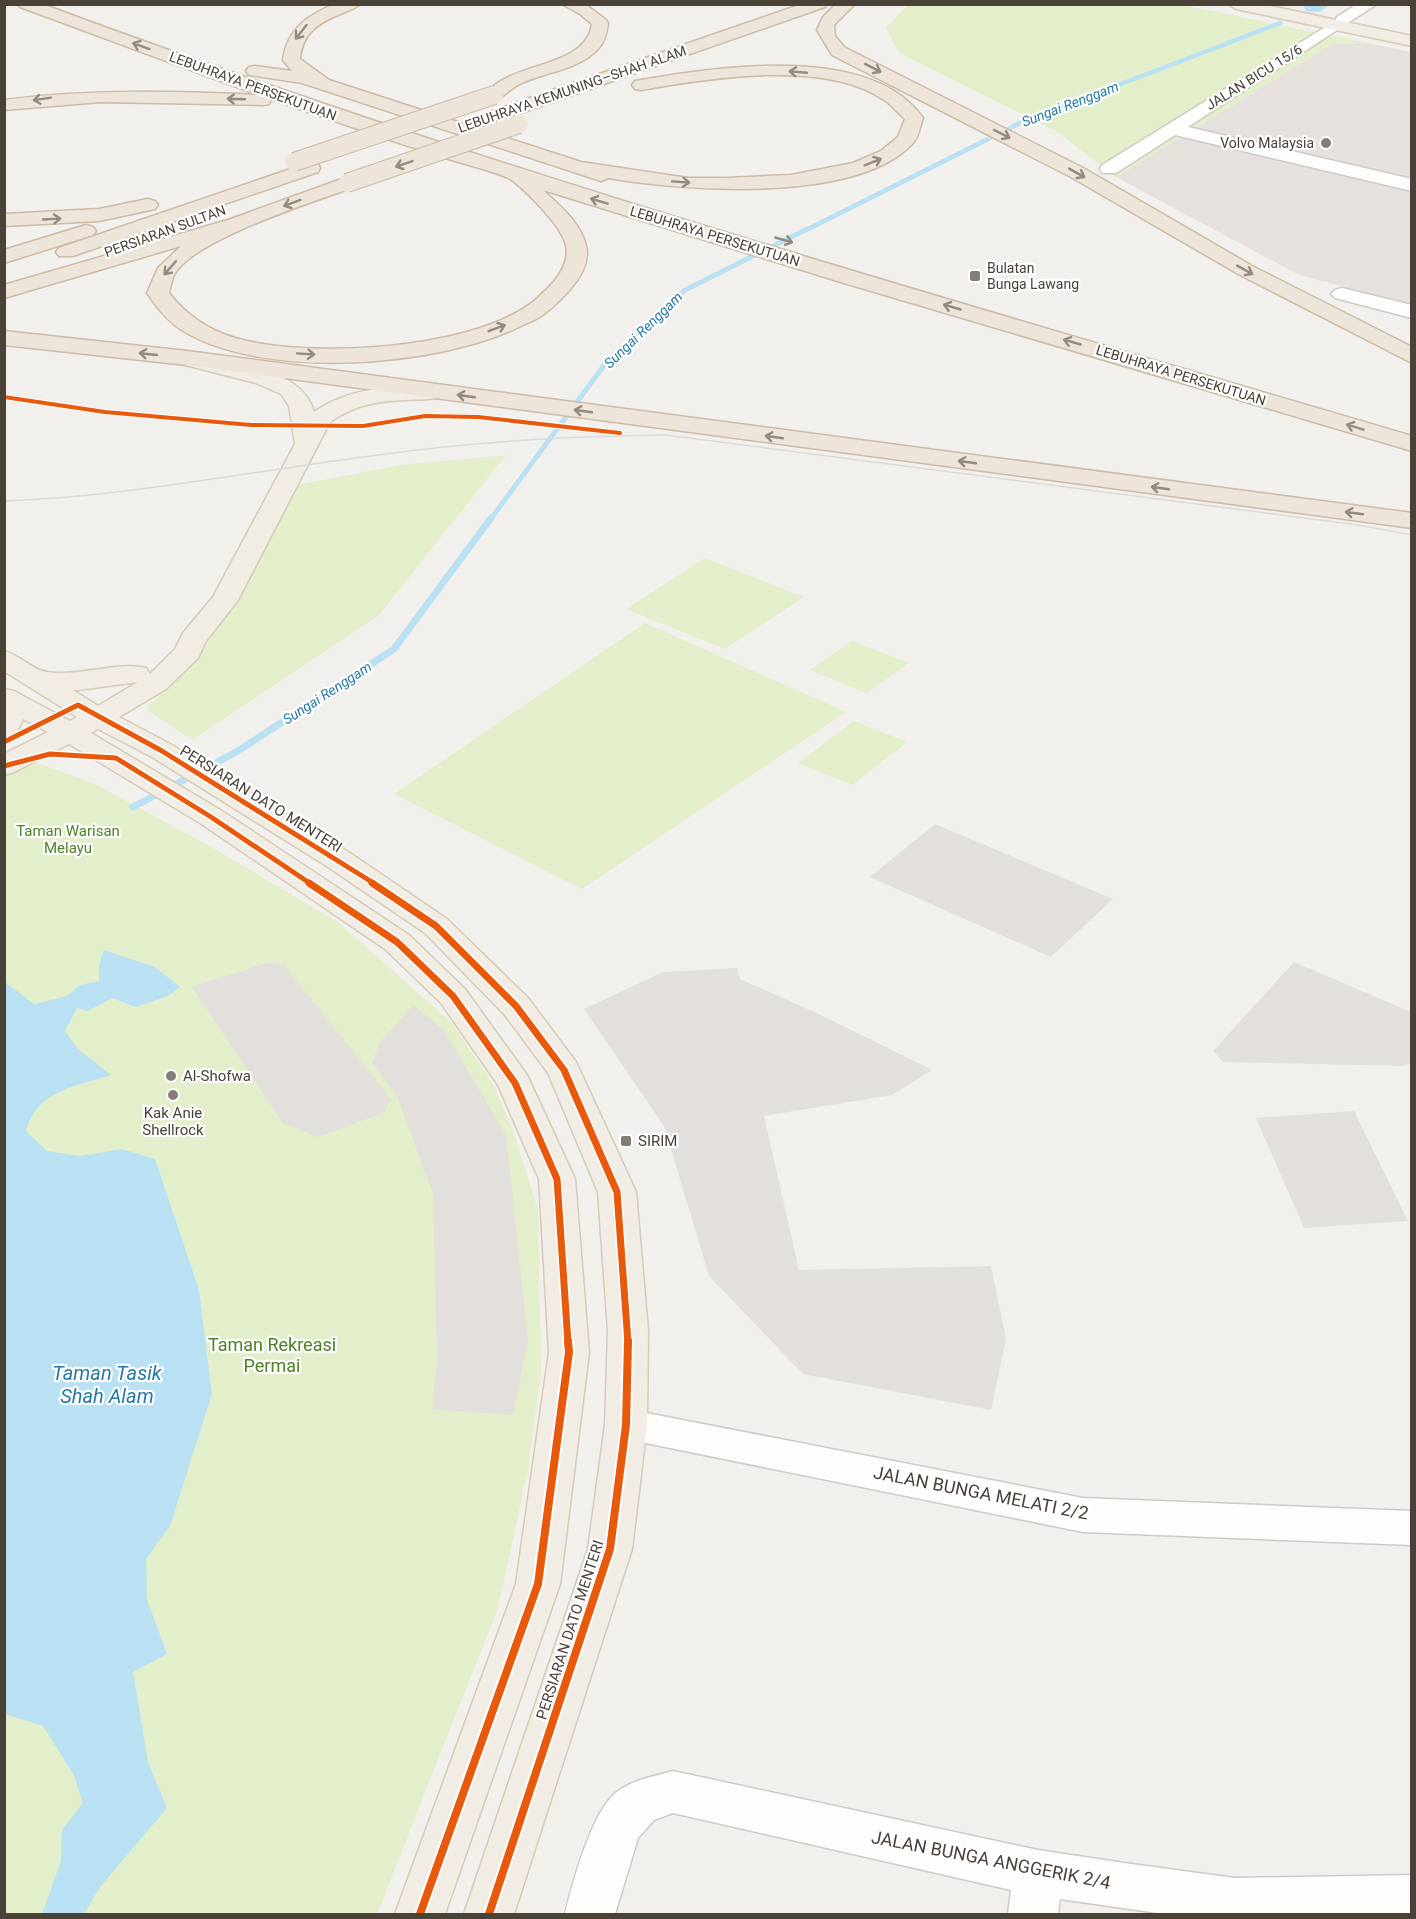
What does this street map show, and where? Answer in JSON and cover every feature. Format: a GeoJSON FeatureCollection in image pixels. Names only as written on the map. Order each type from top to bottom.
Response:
{"type":"FeatureCollection","features":[{"type":"Feature","properties":{"kind":"highway","name":"LEBUHRAYA PERSEKUTUAN"},"geometry":{"type":"LineString","coordinates":[[26,4],[295,101],[515,175],[788,259],[1412,444]]}},
{"type":"Feature","properties":{"kind":"highway","name":"LEBUHRAYA PERSEKUTUAN"},"geometry":{"type":"LineString","coordinates":[[68,4],[448,139],[1412,424]]}},
{"type":"Feature","properties":{"kind":"highway"},"geometry":{"type":"LineString","coordinates":[[342,90],[299,68],[291,60],[291,46],[304,26],[328,12],[352,4]]}},
{"type":"Feature","properties":{"kind":"highway"},"geometry":{"type":"LineString","coordinates":[[494,94],[512,81],[572,58],[593,46],[601,35],[600,23],[586,11],[570,4]]}},
{"type":"Feature","properties":{"kind":"highway","name":"LEBUHRAYA KEMUNING–SHAH ALAM"},"geometry":{"type":"LineString","coordinates":[[310,168],[677,53],[765,19],[796,4]]}},
{"type":"Feature","properties":{"kind":"highway","name":"LEBUHRAYA KEMUNING–SHAH ALAM"},"geometry":{"type":"LineString","coordinates":[[487,113],[726,28],[819,4]]}},
{"type":"Feature","properties":{"kind":"highway"},"geometry":{"type":"LineString","coordinates":[[754,44],[800,20],[845,4]]}},
{"type":"Feature","properties":{"kind":"highway"},"geometry":{"type":"LineString","coordinates":[[845,4],[828,19],[824,26],[826,37],[838,51],[1078,173],[1247,271],[1412,356]]}},
{"type":"Feature","properties":{"kind":"highway"},"geometry":{"type":"LineString","coordinates":[[4,220],[99,215],[310,168],[494,94],[668,39],[726,28]]}},
{"type":"Feature","properties":{"kind":"highway"},"geometry":{"type":"LineString","coordinates":[[4,290],[235,224],[519,124],[661,68],[677,53]]}},
{"type":"Feature","properties":{"kind":"highway"},"geometry":{"type":"LineString","coordinates":[[576,102],[641,85],[728,55]]}},
{"type":"Feature","properties":{"kind":"highway"},"geometry":{"type":"LineString","coordinates":[[250,70],[305,78],[682,200]]}},
{"type":"Feature","properties":{"kind":"highway"},"geometry":{"type":"LineString","coordinates":[[581,168],[652,180],[703,184],[739,184],[810,178],[874,163],[894,153],[907,142],[914,130],[914,118],[893,97],[852,81],[819,74],[783,70],[731,71],[641,85]]}},
{"type":"Feature","properties":{"kind":"highway"},"geometry":{"type":"LineString","coordinates":[[4,105],[51,98],[115,95],[295,101]]}},
{"type":"Feature","properties":{"kind":"highway","name":"PERSIARAN SULTAN"},"geometry":{"type":"LineString","coordinates":[[4,273],[310,168]]}},
{"type":"Feature","properties":{"kind":"highway","name":"PERSIARAN SULTAN"},"geometry":{"type":"LineString","coordinates":[[4,290],[310,168]]}},
{"type":"Feature","properties":{"kind":"highway"},"geometry":{"type":"LineString","coordinates":[[235,224],[184,254],[165,272],[158,293],[170,310],[194,329],[239,345],[273,352],[341,356],[417,350],[478,335],[533,312],[558,294],[574,270],[576,247],[566,224],[515,175]]}},
{"type":"Feature","properties":{"kind":"highway"},"geometry":{"type":"LineString","coordinates":[[4,257],[198,194]]}},
{"type":"Feature","properties":{"kind":"highway"},"geometry":{"type":"LineString","coordinates":[[4,338],[187,358],[1412,521]]}},
{"type":"Feature","properties":{"kind":"main road"},"geometry":{"type":"LineString","coordinates":[[1236,4],[1412,34]]}},
{"type":"Feature","properties":{"kind":"main road"},"geometry":{"type":"LineString","coordinates":[[1267,4],[1412,40]]}},
{"type":"Feature","properties":{"kind":"main road"},"geometry":{"type":"LineString","coordinates":[[187,358],[278,383],[296,396],[302,414],[306,442]]}},
{"type":"Feature","properties":{"kind":"main road"},"geometry":{"type":"LineString","coordinates":[[5,758],[88,711],[156,683],[188,652],[193,639],[225,600],[320,418],[335,406],[373,395],[434,392]]}},
{"type":"Feature","properties":{"kind":"main road"},"geometry":{"type":"LineString","coordinates":[[88,711],[136,674],[193,639]]}},
{"type":"Feature","properties":{"kind":"main road","name":"PERSIARAN DATO MENTERI"},"geometry":{"type":"LineString","coordinates":[[4,659],[88,711],[162,751],[227,808],[397,942],[453,996],[515,1083],[557,1179],[569,1352],[538,1584],[420,1914]]}},
{"type":"Feature","properties":{"kind":"main road"},"geometry":{"type":"LineString","coordinates":[[39,680],[78,681],[136,674]]}},
{"type":"Feature","properties":{"kind":"main road","name":"PERSIARAN DATO MENTERI"},"geometry":{"type":"LineString","coordinates":[[4,698],[124,762],[227,808],[436,926],[516,1006],[564,1070],[617,1192],[628,1331],[626,1425],[610,1549],[489,1914]]}},
{"type":"Feature","properties":{"kind":"main road"},"geometry":{"type":"LineString","coordinates":[[4,708],[10,717],[4,732]]}},
{"type":"Feature","properties":{"kind":"main road"},"geometry":{"type":"LineString","coordinates":[[5,758],[50,754],[124,762]]}},
{"type":"Feature","properties":{"kind":"street","name":"JALAN BICU 15/6"},"geometry":{"type":"LineString","coordinates":[[1109,169],[1369,4]]}},
{"type":"Feature","properties":{"kind":"street"},"geometry":{"type":"LineString","coordinates":[[1172,129],[1412,185]]}},
{"type":"Feature","properties":{"kind":"street"},"geometry":{"type":"LineString","coordinates":[[1342,294],[1412,312]]}},
{"type":"Feature","properties":{"kind":"street","name":"JALAN BUNGA MELATI 2/2"},"geometry":{"type":"LineString","coordinates":[[626,1425],[1083,1515],[1412,1528]]}},
{"type":"Feature","properties":{"kind":"street","name":"JALAN BUNGA ANGGERIK 2/4"},"geometry":{"type":"LineString","coordinates":[[590,1914],[616,1831],[628,1812],[647,1799],[673,1792],[1036,1894],[1404,1904]]}},
{"type":"Feature","properties":{"kind":"shaded area"},"geometry":{"type":"Polygon","coordinates":[[[1332,44],[1373,44],[1411,52],[1411,304],[1299,275],[1116,177],[1332,44]]]}},
{"type":"Feature","properties":{"kind":"shaded area"},"geometry":{"type":"Polygon","coordinates":[[[935,824],[1113,899],[1051,957],[870,877],[935,824]]]}},
{"type":"Feature","properties":{"kind":"shaded area"},"geometry":{"type":"Polygon","coordinates":[[[1294,962],[1411,1012],[1411,1063],[1402,1066],[1223,1062],[1213,1051],[1294,962]]]}},
{"type":"Feature","properties":{"kind":"shaded area"},"geometry":{"type":"Polygon","coordinates":[[[267,963],[284,965],[391,1099],[385,1112],[318,1137],[283,1123],[192,987],[267,963]]]}},
{"type":"Feature","properties":{"kind":"shaded area"},"geometry":{"type":"Polygon","coordinates":[[[737,968],[740,979],[819,1014],[932,1070],[892,1095],[764,1116],[799,1270],[991,1266],[1006,1339],[991,1410],[803,1374],[709,1276],[664,1126],[584,1009],[663,972],[737,968]]]}},
{"type":"Feature","properties":{"kind":"shaded area"},"geometry":{"type":"Polygon","coordinates":[[[413,1005],[443,1029],[506,1135],[528,1340],[513,1415],[432,1409],[437,1361],[433,1194],[397,1096],[372,1063],[380,1042],[413,1005]]]}},
{"type":"Feature","properties":{"kind":"shaded area"},"geometry":{"type":"Polygon","coordinates":[[[1354,1111],[1408,1221],[1304,1228],[1256,1118],[1354,1111]]]}},
{"type":"Feature","properties":{"kind":"green space"},"geometry":{"type":"Polygon","coordinates":[[[1178,4],[1373,44],[1332,44],[1116,177],[1056,131],[899,53],[886,28],[907,6],[917,5],[1178,4]]]}},
{"type":"Feature","properties":{"kind":"green space"},"geometry":{"type":"Polygon","coordinates":[[[506,455],[379,615],[192,740],[146,709],[207,645],[297,485],[401,465],[506,455]]]}},
{"type":"Feature","properties":{"kind":"green space"},"geometry":{"type":"Polygon","coordinates":[[[705,558],[804,597],[725,649],[626,609],[705,558]]]}},
{"type":"Feature","properties":{"kind":"green space"},"geometry":{"type":"Polygon","coordinates":[[[645,623],[846,712],[582,889],[394,794],[645,623]]]}},
{"type":"Feature","properties":{"kind":"green space"},"geometry":{"type":"Polygon","coordinates":[[[852,641],[909,663],[867,693],[810,670],[852,641]]]}},
{"type":"Feature","properties":{"kind":"green space"},"geometry":{"type":"Polygon","coordinates":[[[854,721],[907,742],[852,785],[798,763],[854,721]]]}},
{"type":"Feature","properties":{"kind":"green space","name":"Taman Rekreasi Permai"},"geometry":{"type":"Polygon","coordinates":[[[37,763],[93,783],[213,848],[339,923],[452,1023],[494,1086],[513,1131],[538,1210],[541,1371],[528,1470],[498,1608],[377,1914],[5,1914],[4,776],[37,763]]]}},
{"type":"Feature","properties":{"kind":"water","name":"Taman Tasik Shah Alam"},"geometry":{"type":"Polygon","coordinates":[[[104,950],[155,967],[180,987],[168,996],[136,1007],[112,998],[88,1011],[77,1008],[65,1031],[78,1049],[111,1075],[71,1087],[48,1099],[31,1118],[26,1131],[47,1151],[80,1156],[122,1149],[155,1159],[199,1290],[212,1394],[170,1526],[146,1559],[147,1600],[167,1654],[133,1672],[148,1762],[167,1808],[100,1887],[84,1914],[42,1914],[61,1861],[62,1830],[83,1803],[74,1775],[43,1726],[5,1714],[5,982],[34,1004],[67,996],[80,985],[99,981],[99,966],[104,950]]]}},
{"type":"Feature","properties":{"kind":"waterway","name":"Sungai Renggam"},"geometry":{"type":"LineString","coordinates":[[804,231],[1022,122],[1280,23]]}},
{"type":"Feature","properties":{"kind":"waterway","name":"Sungai Renggam"},"geometry":{"type":"LineString","coordinates":[[490,520],[608,360],[685,290],[807,229]]}},
{"type":"Feature","properties":{"kind":"waterway","name":"Sungai Renggam"},"geometry":{"type":"LineString","coordinates":[[133,807],[238,751],[394,649],[491,518]]}},
{"type":"Feature","properties":{"kind":"tram line"},"geometry":{"type":"LineString","coordinates":[[4,501],[100,494],[421,449],[561,438],[666,435],[1358,525],[1412,535]]}},
{"type":"Feature","properties":{"kind":"cycle path"},"geometry":{"type":"LineString","coordinates":[[4,397],[105,412],[251,425],[363,426],[425,416],[478,417],[620,433]]}},
{"type":"Feature","properties":{"kind":"cycle path"},"geometry":{"type":"LineString","coordinates":[[4,742],[78,705],[162,751],[336,858],[436,926],[516,1006],[564,1070],[617,1192],[628,1331],[626,1425],[610,1549],[489,1914]]}},
{"type":"Feature","properties":{"kind":"cycle path"},"geometry":{"type":"LineString","coordinates":[[4,766],[50,754],[116,758],[211,817],[397,942],[453,996],[515,1083],[557,1179],[569,1352],[538,1584],[420,1914]]}},
{"type":"Feature","properties":{"kind":"place","name":"Volvo Malaysia"},"geometry":{"type":"Point","coordinates":[1326,143]}},
{"type":"Feature","properties":{"kind":"place","name":"Bulatan Bunga Lawang"},"geometry":{"type":"Point","coordinates":[975,276]}},
{"type":"Feature","properties":{"kind":"place","name":"Al-Shofwa"},"geometry":{"type":"Point","coordinates":[171,1076]}},
{"type":"Feature","properties":{"kind":"place","name":"Kak Anie Shellrock"},"geometry":{"type":"Point","coordinates":[173,1095]}},
{"type":"Feature","properties":{"kind":"place","name":"SIRIM"},"geometry":{"type":"Point","coordinates":[626,1141]}},
{"type":"Feature","properties":{"kind":"park label","name":"Taman Warisan Melayu"},"geometry":{"type":"Point","coordinates":[68,840]}}]}
